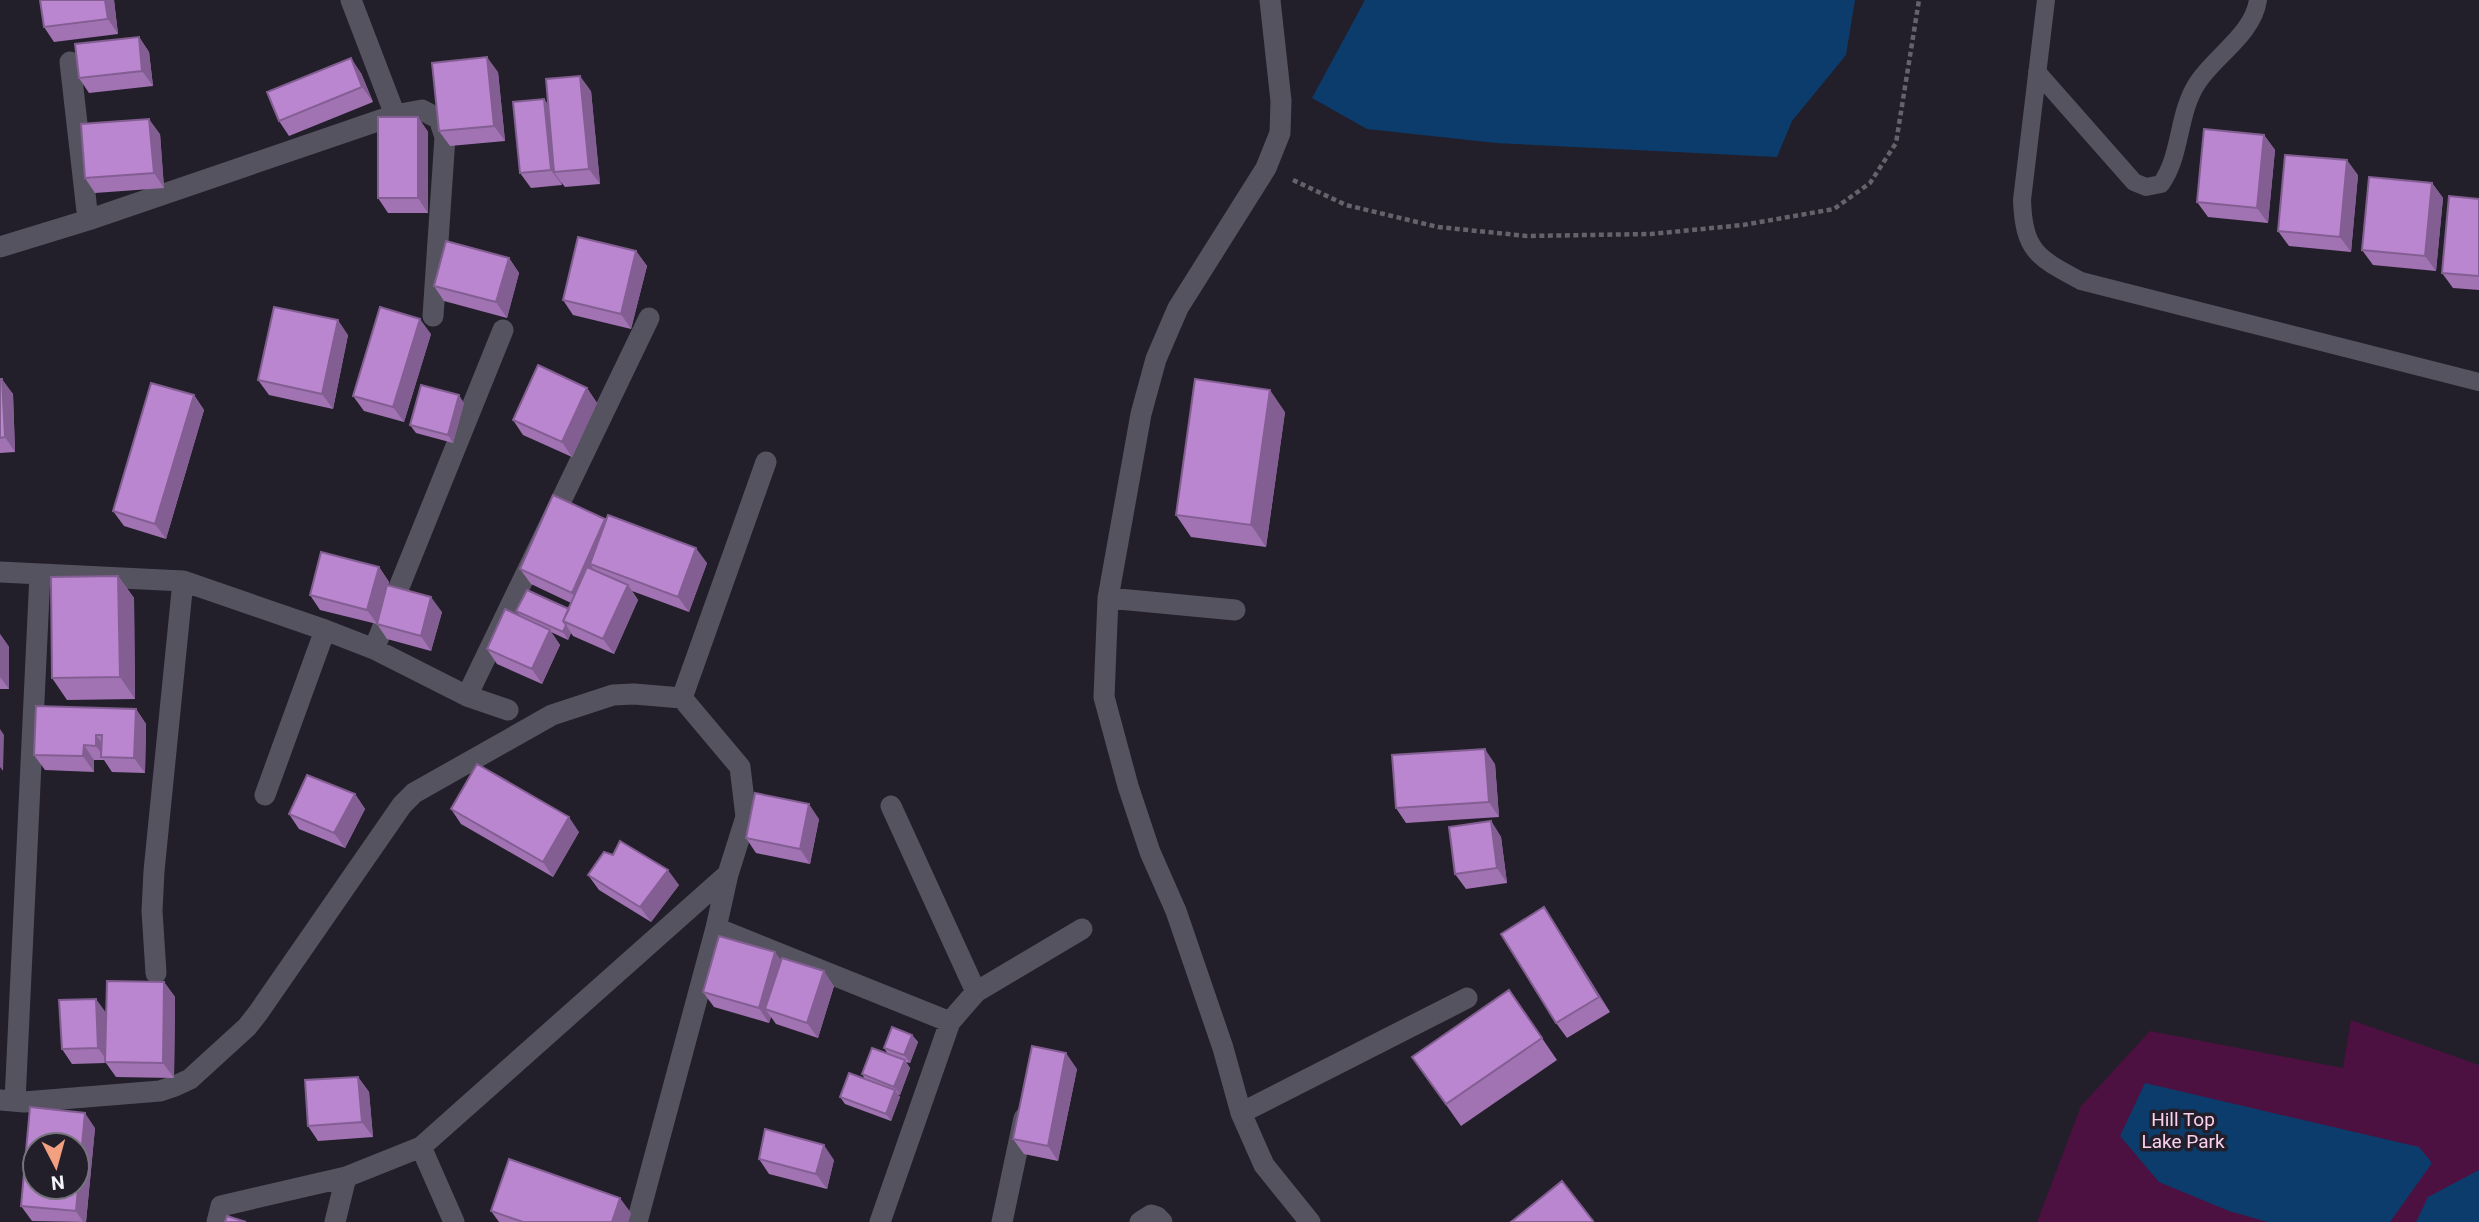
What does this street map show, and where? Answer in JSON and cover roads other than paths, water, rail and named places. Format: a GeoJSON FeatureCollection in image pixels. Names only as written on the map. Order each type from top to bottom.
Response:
{"type":"FeatureCollection","features":[{"type":"Feature","properties":{"kind":"street"},"geometry":{"type":"LineString","coordinates":[[351,0],[395,115]]}},
{"type":"Feature","properties":{"kind":"street"},"geometry":{"type":"LineString","coordinates":[[1270,0],[1281,101],[1280,133],[1266,168],[1178,308],[1156,359],[1141,414],[1108,598],[1104,697],[1128,786],[1150,852],[1181,923],[1223,1048],[1241,1113],[1264,1165],[1310,1222]]}},
{"type":"Feature","properties":{"kind":"street"},"geometry":{"type":"LineString","coordinates":[[71,62],[88,220]]}},
{"type":"Feature","properties":{"kind":"street"},"geometry":{"type":"LineString","coordinates":[[0,247],[88,220],[395,115],[422,110],[439,119],[445,137],[433,316]]}},
{"type":"Feature","properties":{"kind":"street"},"geometry":{"type":"LineString","coordinates":[[467,696],[649,318]]}},
{"type":"Feature","properties":{"kind":"street"},"geometry":{"type":"LineString","coordinates":[[374,649],[503,330]]}},
{"type":"Feature","properties":{"kind":"street"},"geometry":{"type":"LineString","coordinates":[[682,698],[766,462]]}},
{"type":"Feature","properties":{"kind":"street"},"geometry":{"type":"LineString","coordinates":[[0,572],[183,581],[325,629],[374,649],[467,696],[508,710]]}},
{"type":"Feature","properties":{"kind":"street"},"geometry":{"type":"LineString","coordinates":[[40,574],[8,1101],[160,1091],[190,1079],[247,1027],[258,1013],[394,816],[414,793],[552,715],[613,695],[682,698],[740,767],[746,817],[728,874],[637,1222]]}},
{"type":"Feature","properties":{"kind":"street"},"geometry":{"type":"LineString","coordinates":[[156,974],[152,911],[154,871],[183,581]]}},
{"type":"Feature","properties":{"kind":"street"},"geometry":{"type":"LineString","coordinates":[[1108,598],[1235,610]]}},
{"type":"Feature","properties":{"kind":"street"},"geometry":{"type":"LineString","coordinates":[[265,795],[325,629]]}},
{"type":"Feature","properties":{"kind":"street"},"geometry":{"type":"LineString","coordinates":[[891,806],[976,992]]}},
{"type":"Feature","properties":{"kind":"street"},"geometry":{"type":"LineString","coordinates":[[218,1222],[221,1206],[346,1177],[421,1147],[728,874]]}},
{"type":"Feature","properties":{"kind":"street"},"geometry":{"type":"LineString","coordinates":[[716,928],[950,1022]]}},
{"type":"Feature","properties":{"kind":"street"},"geometry":{"type":"LineString","coordinates":[[880,1222],[950,1022],[976,992],[1082,929]]}},
{"type":"Feature","properties":{"kind":"street"},"geometry":{"type":"LineString","coordinates":[[1241,1113],[1466,998]]}},
{"type":"Feature","properties":{"kind":"street"},"geometry":{"type":"LineString","coordinates":[[1002,1222],[1027,1102]]}},
{"type":"Feature","properties":{"kind":"street"},"geometry":{"type":"LineString","coordinates":[[421,1147],[454,1222]]}},
{"type":"Feature","properties":{"kind":"street"},"geometry":{"type":"LineString","coordinates":[[335,1222],[346,1177]]}},
{"type":"Feature","properties":{"kind":"street"},"geometry":{"type":"LineString","coordinates":[[1140,1222],[1151,1216],[1162,1222]]}},
{"type":"Feature","properties":{"kind":"lane"},"geometry":{"type":"LineString","coordinates":[[2046,0],[2022,201],[2022,218],[2029,243],[2042,260],[2081,281],[2479,382]]}},
{"type":"Feature","properties":{"kind":"lane"},"geometry":{"type":"LineString","coordinates":[[2037,72],[2134,182],[2146,187],[2161,184],[2169,173],[2188,102],[2196,85],[2246,27],[2258,0]]}},
{"type":"Feature","properties":{"kind":"water"},"geometry":{"type":"Polygon","coordinates":[[[1365,0],[1855,0],[1846,55],[1792,121],[1777,157],[1496,143],[1367,129],[1312,98],[1365,0]]]}},
{"type":"Feature","properties":{"kind":"water"},"geometry":{"type":"Polygon","coordinates":[[[2145,1083],[2419,1147],[2432,1163],[2390,1222],[2268,1222],[2229,1211],[2159,1182],[2120,1136],[2145,1083]]]}},
{"type":"Feature","properties":{"kind":"water"},"geometry":{"type":"Polygon","coordinates":[[[2479,1170],[2479,1222],[2416,1222],[2428,1197],[2479,1170]]]}},
{"type":"Feature","properties":{"kind":"park label","name":"Hill Top Lake Park"},"geometry":{"type":"Point","coordinates":[2183,1130]}}]}
